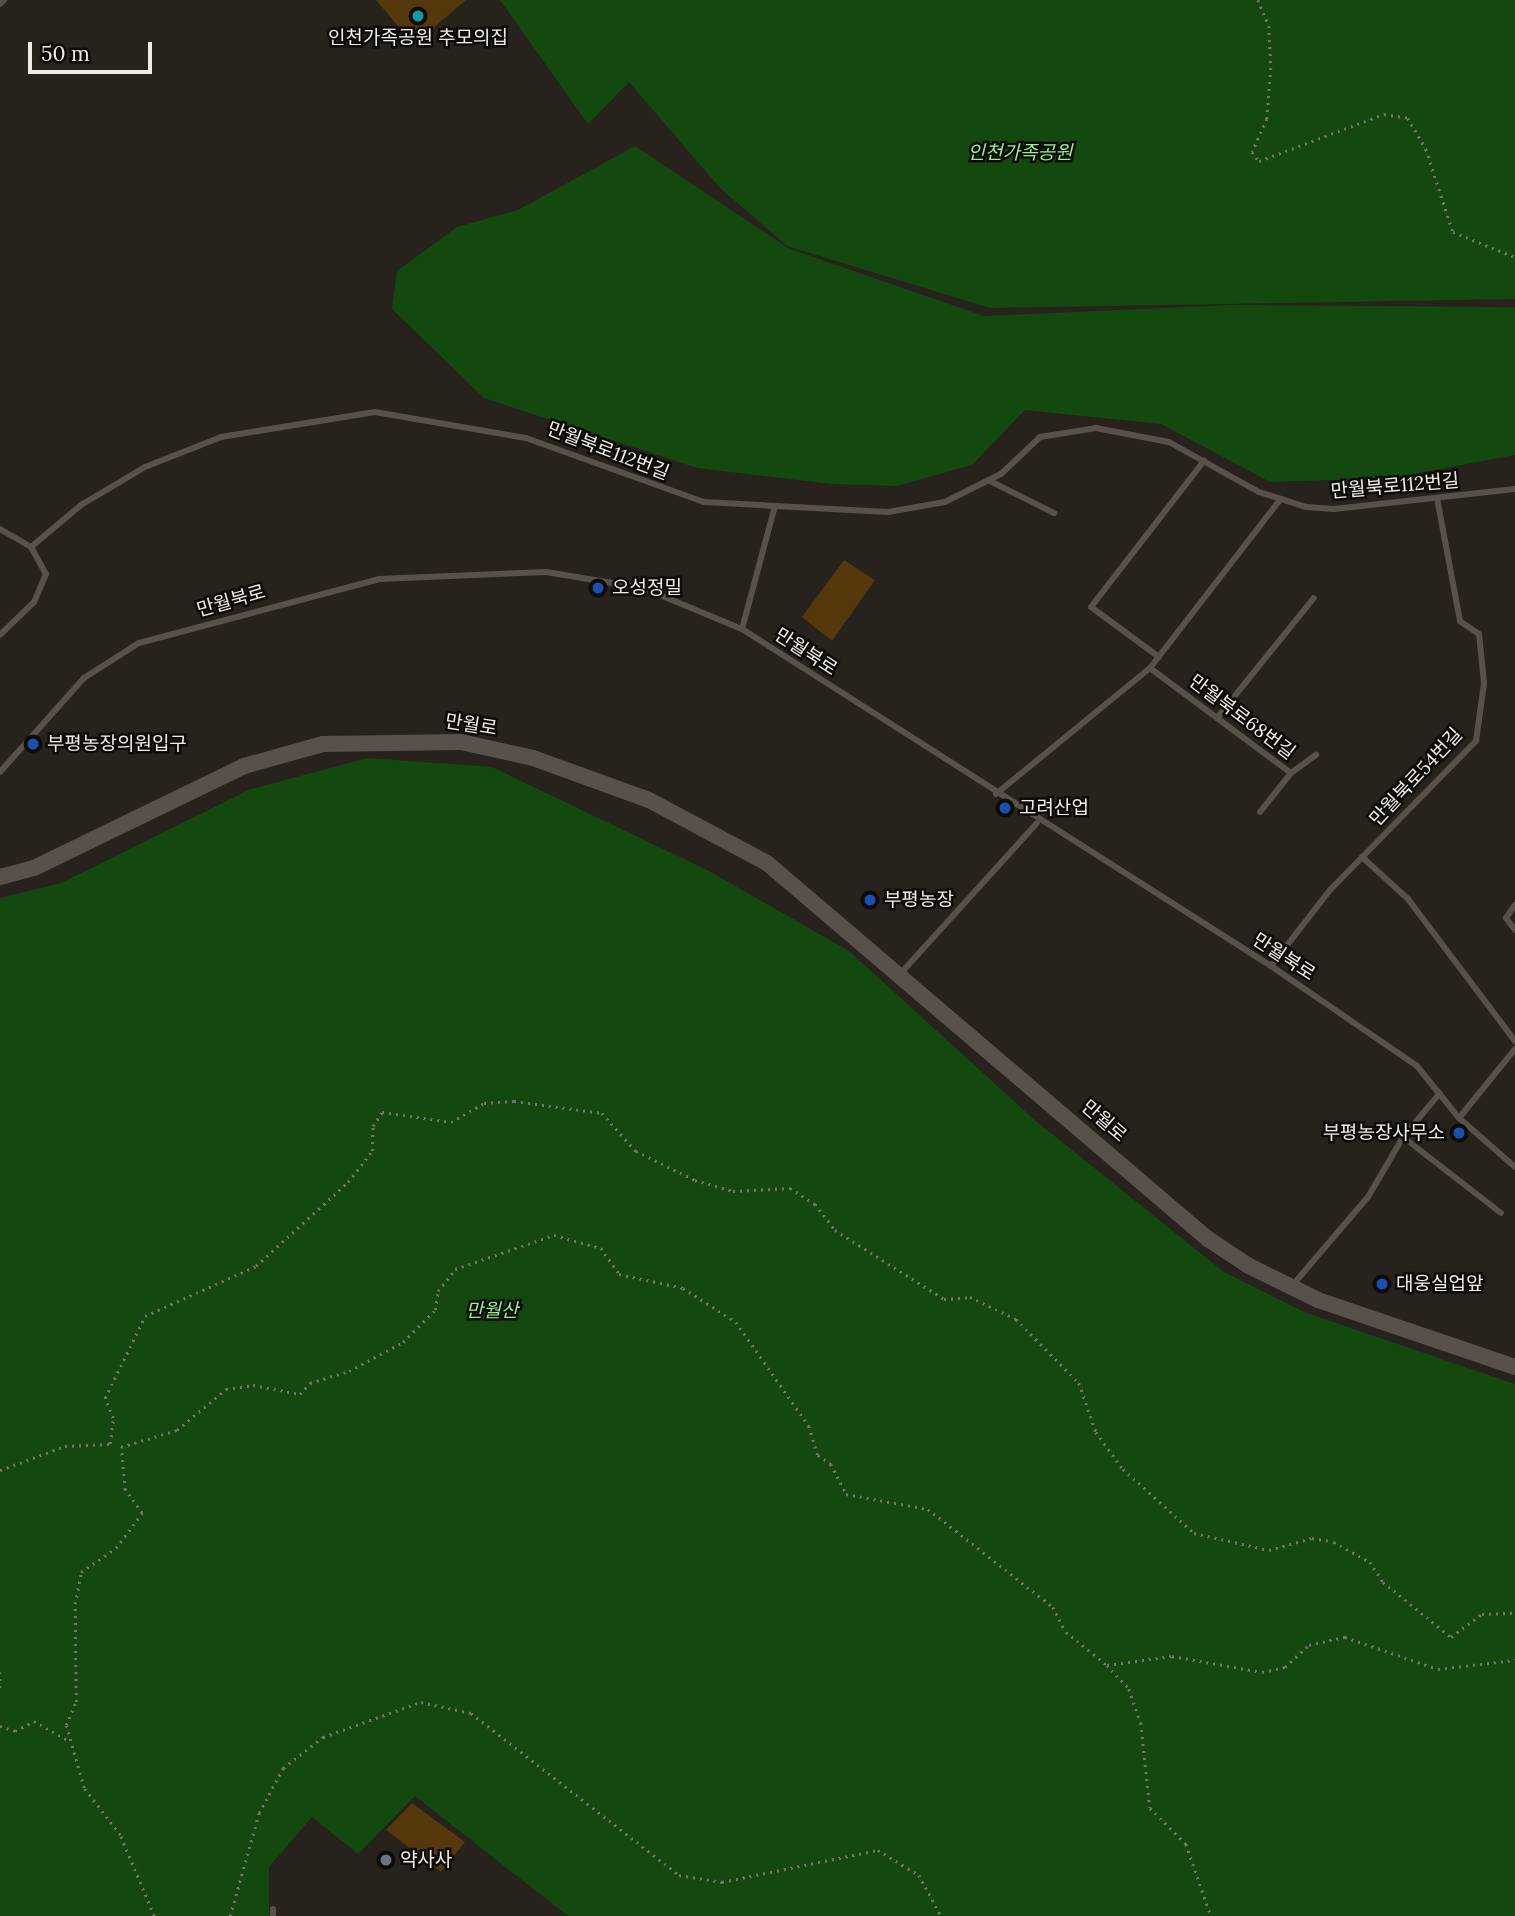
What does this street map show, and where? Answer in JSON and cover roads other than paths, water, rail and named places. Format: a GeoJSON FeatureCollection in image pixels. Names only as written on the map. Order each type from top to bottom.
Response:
{"type":"FeatureCollection","features":[{"type":"Feature","properties":{"kind":"street","name":"만월로"},"geometry":{"type":"LineString","coordinates":[[0,877],[34,868],[244,766],[323,744],[461,742],[533,758],[710,829],[786,877],[1208,1239],[1290,1289],[1515,1367]]}},
{"type":"Feature","properties":{"kind":"lane","name":"만월북로112번길"},"geometry":{"type":"LineString","coordinates":[[31,547],[81,505],[145,467],[221,437],[375,412],[526,438],[704,502],[888,512],[945,502],[990,481],[1040,437],[1063,430],[1142,433],[1204,461],[1279,501],[1334,509],[1515,489]]}},
{"type":"Feature","properties":{"kind":"lane"},"geometry":{"type":"LineString","coordinates":[[1159,657],[1091,607],[1204,461]]}},
{"type":"Feature","properties":{"kind":"lane"},"geometry":{"type":"LineString","coordinates":[[990,481],[1054,513]]}},
{"type":"Feature","properties":{"kind":"lane","name":"만월북로54번길"},"geometry":{"type":"LineString","coordinates":[[1271,966],[1363,857],[1476,741],[1484,683],[1479,634],[1460,621],[1437,498]]}},
{"type":"Feature","properties":{"kind":"lane"},"geometry":{"type":"LineString","coordinates":[[996,794],[1150,668],[1279,501]]}},
{"type":"Feature","properties":{"kind":"lane"},"geometry":{"type":"LineString","coordinates":[[742,629],[775,506]]}},
{"type":"Feature","properties":{"kind":"lane"},"geometry":{"type":"LineString","coordinates":[[0,529],[31,547],[46,574],[34,602],[0,635]]}},
{"type":"Feature","properties":{"kind":"lane","name":"만월북로"},"geometry":{"type":"LineString","coordinates":[[0,772],[110,658],[139,643],[379,579],[459,572],[596,577],[680,600],[742,629],[1037,823],[1271,966],[1417,1066],[1459,1118],[1515,1167]]}},
{"type":"Feature","properties":{"kind":"lane"},"geometry":{"type":"LineString","coordinates":[[1217,718],[1314,598]]}},
{"type":"Feature","properties":{"kind":"lane","name":"만월북로68번길"},"geometry":{"type":"LineString","coordinates":[[1150,668],[1291,773],[1316,755]]}},
{"type":"Feature","properties":{"kind":"lane"},"geometry":{"type":"LineString","coordinates":[[1260,812],[1291,773]]}},
{"type":"Feature","properties":{"kind":"lane"},"geometry":{"type":"LineString","coordinates":[[901,973],[1037,823]]}},
{"type":"Feature","properties":{"kind":"lane"},"geometry":{"type":"LineString","coordinates":[[1363,857],[1408,899],[1515,1041]]}},
{"type":"Feature","properties":{"kind":"lane"},"geometry":{"type":"LineString","coordinates":[[1515,905],[1506,918],[1515,930]]}},
{"type":"Feature","properties":{"kind":"lane"},"geometry":{"type":"LineString","coordinates":[[1459,1118],[1515,1049]]}},
{"type":"Feature","properties":{"kind":"lane"},"geometry":{"type":"LineString","coordinates":[[1290,1289],[1368,1196],[1403,1137],[1440,1093]]}},
{"type":"Feature","properties":{"kind":"lane"},"geometry":{"type":"LineString","coordinates":[[1403,1137],[1501,1213]]}},
{"type":"Feature","properties":{"kind":"place","name":"인천가족공원 추모의집"},"geometry":{"type":"Point","coordinates":[418,16]}},
{"type":"Feature","properties":{"kind":"place","name":"오성정밀"},"geometry":{"type":"Point","coordinates":[598,588]}},
{"type":"Feature","properties":{"kind":"place","name":"부평농장의원입구"},"geometry":{"type":"Point","coordinates":[33,744]}},
{"type":"Feature","properties":{"kind":"place","name":"고려산업"},"geometry":{"type":"Point","coordinates":[1005,808]}},
{"type":"Feature","properties":{"kind":"place","name":"부평농장"},"geometry":{"type":"Point","coordinates":[870,900]}},
{"type":"Feature","properties":{"kind":"place","name":"부평농장사무소"},"geometry":{"type":"Point","coordinates":[1459,1133]}},
{"type":"Feature","properties":{"kind":"place","name":"대웅실업앞"},"geometry":{"type":"Point","coordinates":[1382,1284]}},
{"type":"Feature","properties":{"kind":"place","name":"약사사"},"geometry":{"type":"Point","coordinates":[386,1860]}},
{"type":"Feature","properties":{"kind":"park label","name":"인천가족공원"},"geometry":{"type":"Point","coordinates":[1020,153]}},
{"type":"Feature","properties":{"kind":"park label","name":"만월산"},"geometry":{"type":"Point","coordinates":[492,1311]}}]}
